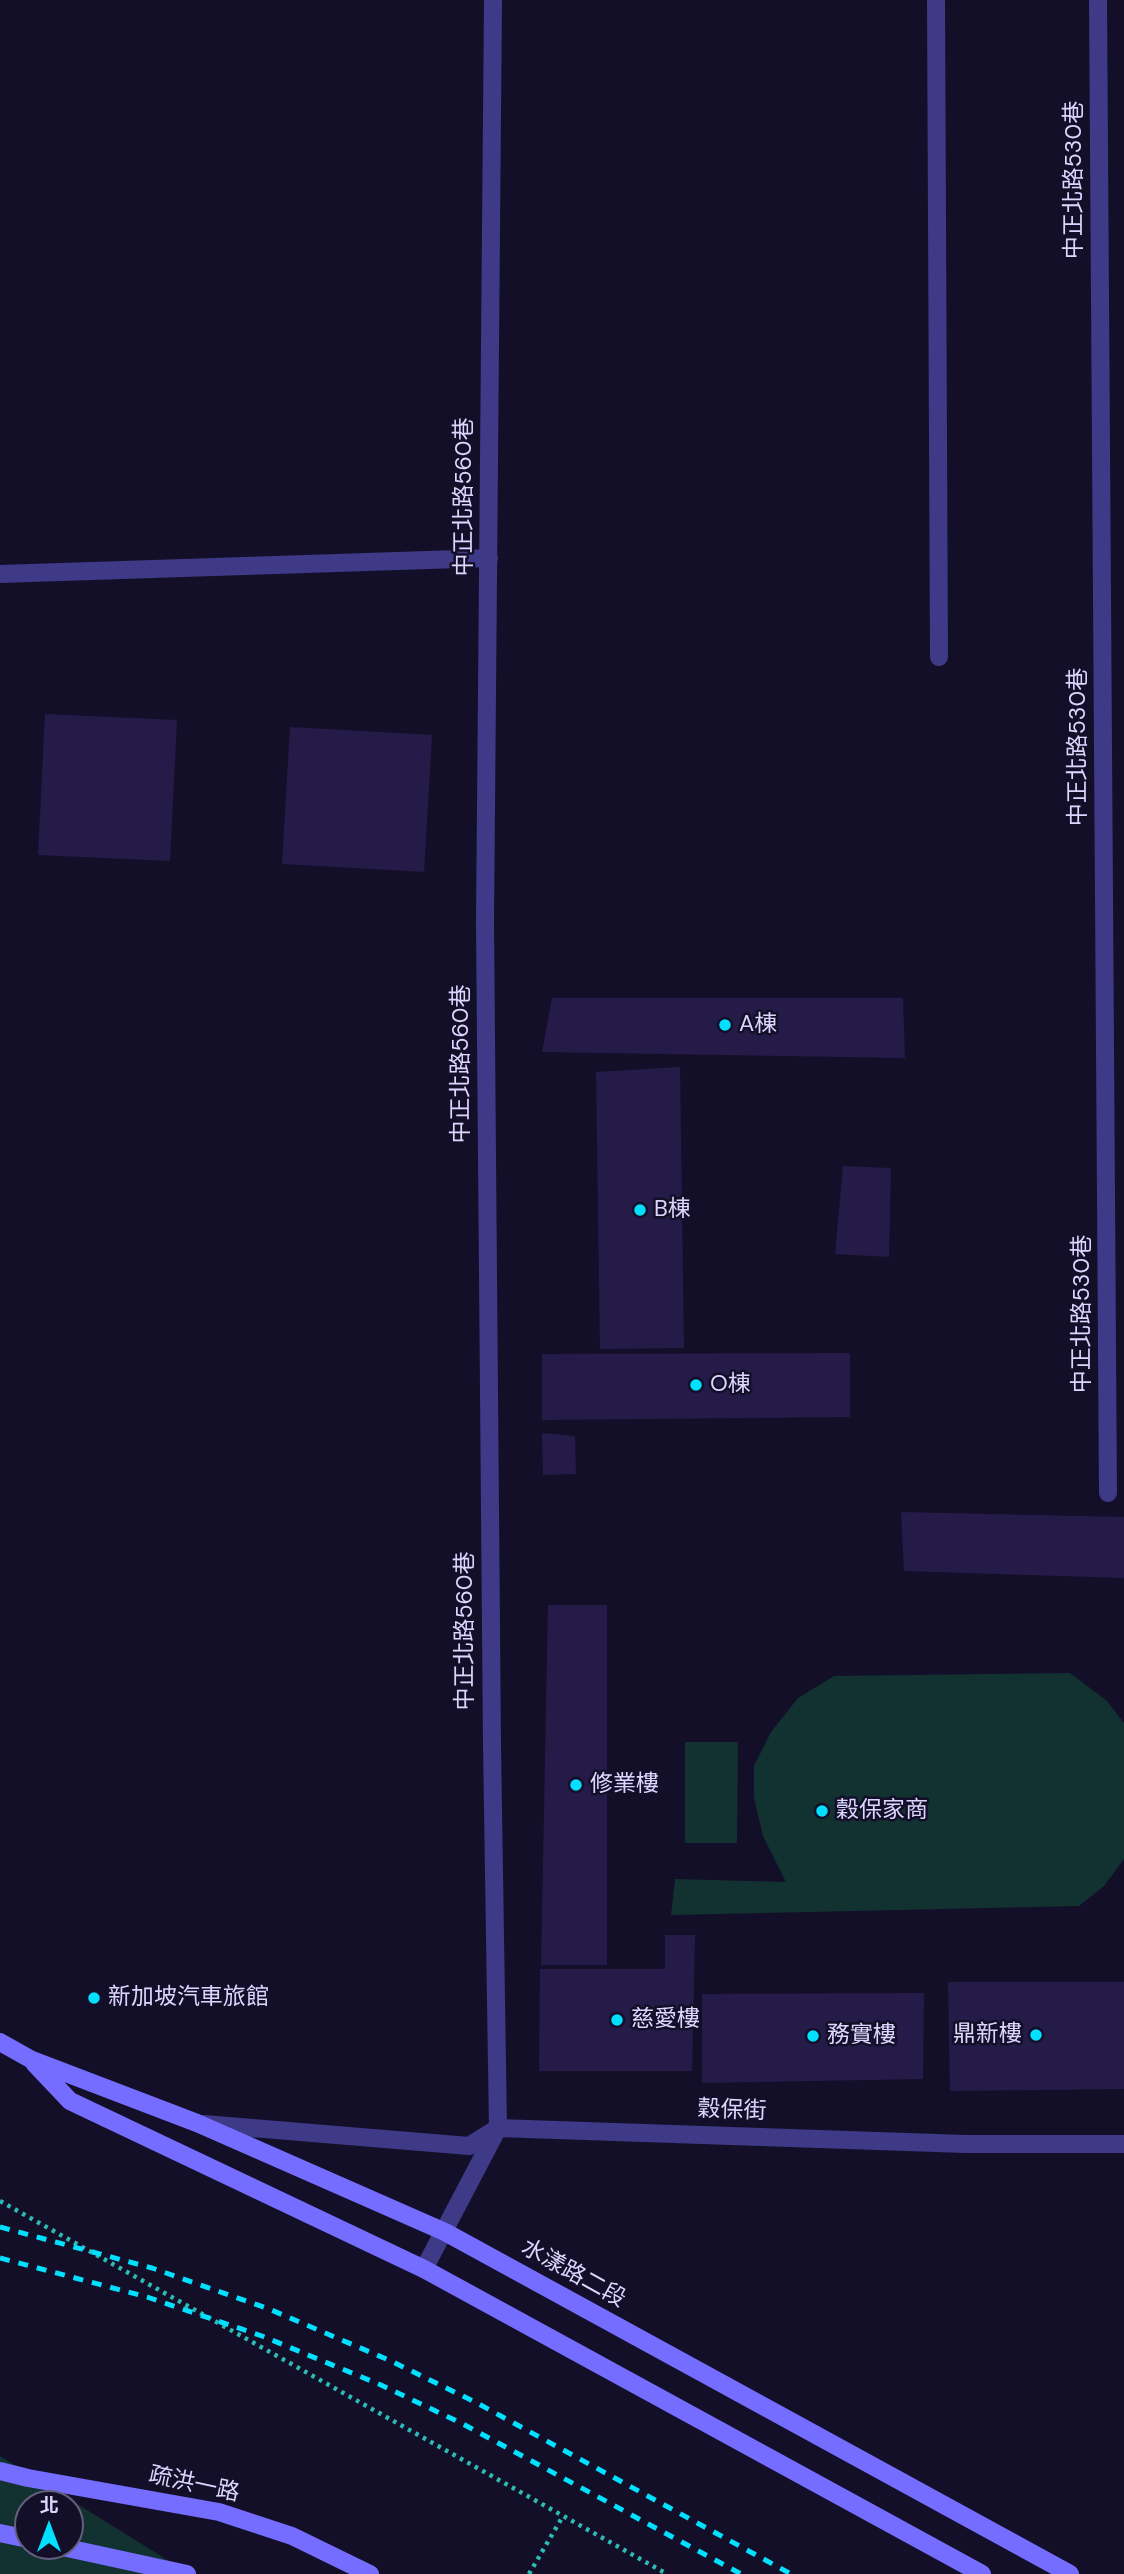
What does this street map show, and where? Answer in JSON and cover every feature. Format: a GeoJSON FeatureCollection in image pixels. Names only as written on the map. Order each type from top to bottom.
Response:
{"type":"FeatureCollection","features":[{"type":"Feature","properties":{"kind":"street","name":"中正北路560巷"},"geometry":{"type":"LineString","coordinates":[[493,0],[485,935],[498,2128]]}},
{"type":"Feature","properties":{"kind":"street"},"geometry":{"type":"LineString","coordinates":[[936,0],[939,657]]}},
{"type":"Feature","properties":{"kind":"street","name":"中正北路530巷"},"geometry":{"type":"LineString","coordinates":[[1098,0],[1108,1493]]}},
{"type":"Feature","properties":{"kind":"street"},"geometry":{"type":"LineString","coordinates":[[0,574],[489,558]]}},
{"type":"Feature","properties":{"kind":"street","name":"水漾路二段"},"geometry":{"type":"LineString","coordinates":[[0,2042],[32,2060],[197,2123],[445,2232],[1070,2574]]}},
{"type":"Feature","properties":{"kind":"street","name":"水漾路二段"},"geometry":{"type":"LineString","coordinates":[[32,2060],[70,2101],[424,2269],[982,2574]]}},
{"type":"Feature","properties":{"kind":"street"},"geometry":{"type":"LineString","coordinates":[[197,2123],[469,2146],[498,2128]]}},
{"type":"Feature","properties":{"kind":"street"},"geometry":{"type":"LineString","coordinates":[[424,2269],[498,2128]]}},
{"type":"Feature","properties":{"kind":"street","name":"穀保街"},"geometry":{"type":"LineString","coordinates":[[498,2128],[965,2144],[1124,2144]]}},
{"type":"Feature","properties":{"kind":"street","name":"疏洪一路"},"geometry":{"type":"LineString","coordinates":[[0,2471],[219,2512],[292,2536],[370,2574]]}},
{"type":"Feature","properties":{"kind":"street"},"geometry":{"type":"LineString","coordinates":[[84,2552],[187,2574]]}},
{"type":"Feature","properties":{"kind":"path"},"geometry":{"type":"LineString","coordinates":[[0,2201],[667,2574]]}},
{"type":"Feature","properties":{"kind":"path"},"geometry":{"type":"LineString","coordinates":[[529,2574],[564,2516]]}},
{"type":"Feature","properties":{"kind":"green space"},"geometry":{"type":"Polygon","coordinates":[[[1070,1673],[1107,1701],[1124,1723],[1124,1859],[1104,1886],[1079,1906],[671,1915],[675,1879],[786,1882],[763,1836],[754,1798],[754,1766],[771,1732],[798,1698],[834,1676],[1070,1673]]]}},
{"type":"Feature","properties":{"kind":"green space"},"geometry":{"type":"Polygon","coordinates":[[[685,1742],[738,1742],[737,1843],[685,1843],[685,1742]]]}},
{"type":"Feature","properties":{"kind":"green space"},"geometry":{"type":"Polygon","coordinates":[[[0,2456],[55,2490],[14,2490],[14,2560],[84,2560],[84,2508],[190,2574],[0,2574],[0,2456]]]}},
{"type":"Feature","properties":{"kind":"building"},"geometry":{"type":"Polygon","coordinates":[[[45,714],[177,720],[170,861],[38,855],[45,714]]]}},
{"type":"Feature","properties":{"kind":"building"},"geometry":{"type":"Polygon","coordinates":[[[290,727],[432,735],[424,872],[282,864],[290,727]]]}},
{"type":"Feature","properties":{"kind":"building","name":"A棟"},"geometry":{"type":"Polygon","coordinates":[[[552,998],[903,998],[905,1058],[542,1052],[552,998]]]}},
{"type":"Feature","properties":{"kind":"building","name":"B棟"},"geometry":{"type":"Polygon","coordinates":[[[680,1067],[684,1348],[600,1349],[596,1072],[680,1067]]]}},
{"type":"Feature","properties":{"kind":"building"},"geometry":{"type":"Polygon","coordinates":[[[843,1166],[891,1168],[889,1257],[835,1254],[843,1166]]]}},
{"type":"Feature","properties":{"kind":"building","name":"O棟"},"geometry":{"type":"Polygon","coordinates":[[[850,1353],[850,1417],[542,1420],[542,1354],[850,1353]]]}},
{"type":"Feature","properties":{"kind":"building"},"geometry":{"type":"Polygon","coordinates":[[[542,1433],[575,1436],[576,1474],[543,1475],[542,1433]]]}},
{"type":"Feature","properties":{"kind":"building"},"geometry":{"type":"Polygon","coordinates":[[[901,1512],[1124,1517],[1124,1578],[904,1571],[901,1512]]]}},
{"type":"Feature","properties":{"kind":"building","name":"修業樓"},"geometry":{"type":"Polygon","coordinates":[[[548,1605],[607,1605],[607,1965],[541,1965],[548,1605]]]}},
{"type":"Feature","properties":{"kind":"building","name":"慈愛樓"},"geometry":{"type":"Polygon","coordinates":[[[665,1935],[695,1935],[692,2071],[539,2071],[540,1969],[665,1969],[665,1935]]]}},
{"type":"Feature","properties":{"kind":"building","name":"鼎新樓"},"geometry":{"type":"Polygon","coordinates":[[[948,1982],[1124,1982],[1124,2089],[950,2091],[948,1982]]]}},
{"type":"Feature","properties":{"kind":"building","name":"務實樓"},"geometry":{"type":"Polygon","coordinates":[[[924,1993],[923,2079],[702,2083],[702,1994],[924,1993]]]}},
{"type":"Feature","properties":{"kind":"railway"},"geometry":{"type":"LineString","coordinates":[[0,2227],[152,2268],[269,2309],[391,2361],[477,2403],[791,2574]]}},
{"type":"Feature","properties":{"kind":"railway"},"geometry":{"type":"LineString","coordinates":[[0,2258],[147,2297],[262,2336],[381,2385],[463,2424],[741,2574]]}},
{"type":"Feature","properties":{"kind":"place","name":"A棟"},"geometry":{"type":"Point","coordinates":[725,1025]}},
{"type":"Feature","properties":{"kind":"place","name":"B棟"},"geometry":{"type":"Point","coordinates":[640,1210]}},
{"type":"Feature","properties":{"kind":"place","name":"O棟"},"geometry":{"type":"Point","coordinates":[696,1385]}},
{"type":"Feature","properties":{"kind":"place","name":"修業樓"},"geometry":{"type":"Point","coordinates":[576,1785]}},
{"type":"Feature","properties":{"kind":"place","name":"穀保家商"},"geometry":{"type":"Point","coordinates":[822,1811]}},
{"type":"Feature","properties":{"kind":"place","name":"新加坡汽車旅館"},"geometry":{"type":"Point","coordinates":[94,1998]}},
{"type":"Feature","properties":{"kind":"place","name":"慈愛樓"},"geometry":{"type":"Point","coordinates":[617,2020]}},
{"type":"Feature","properties":{"kind":"place","name":"鼎新樓"},"geometry":{"type":"Point","coordinates":[1036,2035]}},
{"type":"Feature","properties":{"kind":"place","name":"務實樓"},"geometry":{"type":"Point","coordinates":[813,2036]}}]}
